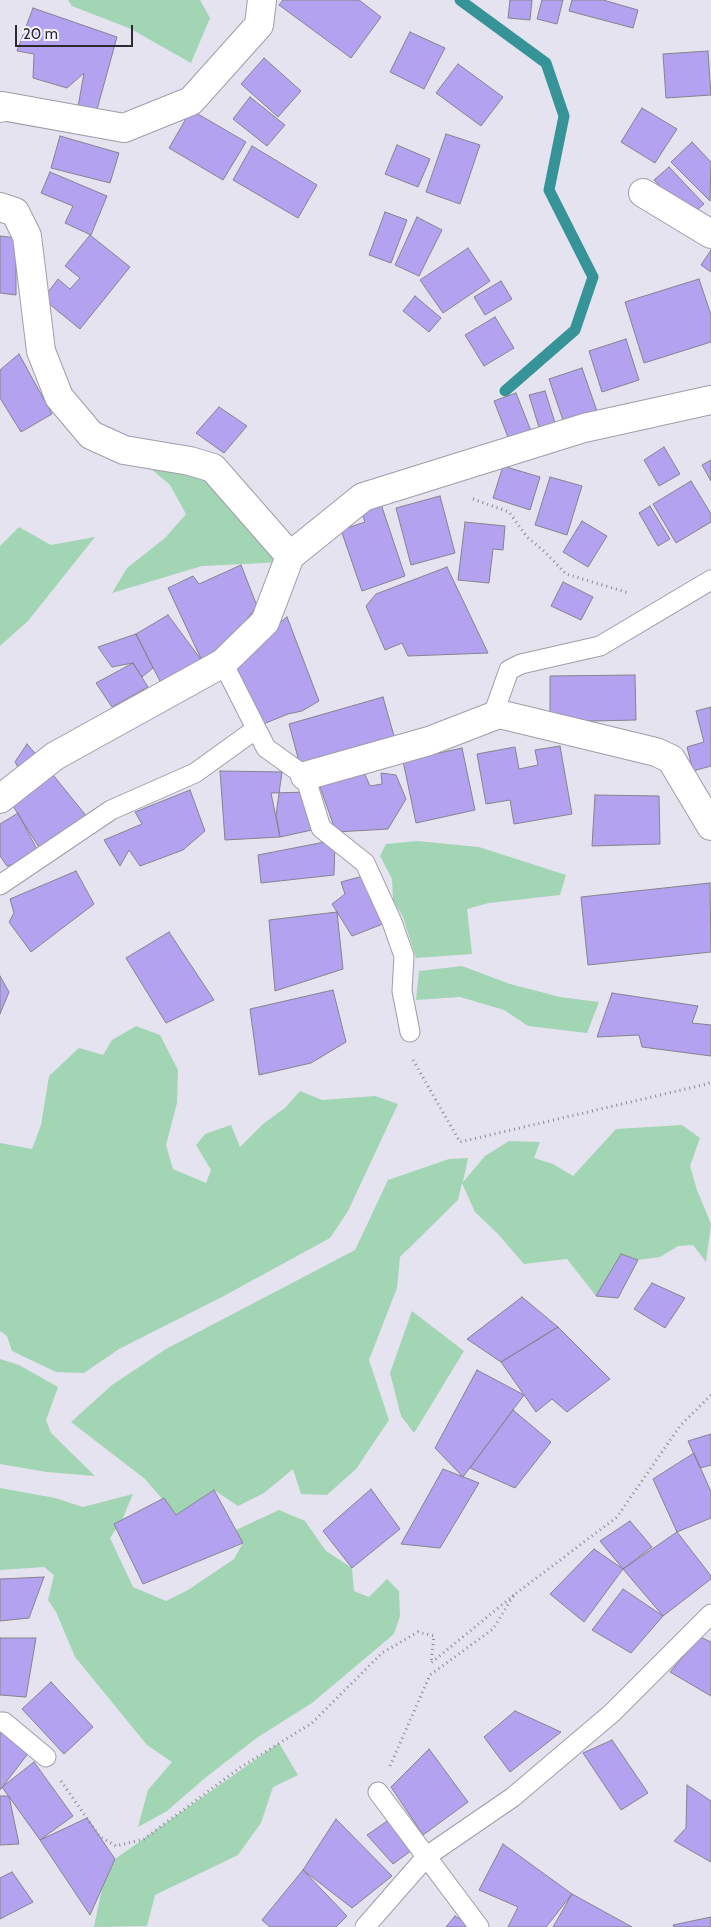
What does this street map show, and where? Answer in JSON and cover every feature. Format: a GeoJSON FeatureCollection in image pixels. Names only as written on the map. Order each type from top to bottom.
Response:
{"type":"FeatureCollection","features":[{"type":"Feature","properties":{"kind":"street"},"geometry":{"type":"LineString","coordinates":[[0,108],[2,106],[124,128],[191,101],[259,25],[262,0]]}},
{"type":"Feature","properties":{"kind":"street"},"geometry":{"type":"LineString","coordinates":[[643,193],[711,234]]}},
{"type":"Feature","properties":{"kind":"street"},"geometry":{"type":"LineString","coordinates":[[0,207],[15,212],[27,236],[41,351],[59,397],[91,435],[124,450],[190,461],[214,468],[290,556]]}},
{"type":"Feature","properties":{"kind":"street"},"geometry":{"type":"LineString","coordinates":[[0,799],[55,756],[224,663],[265,622],[290,556],[363,497],[584,428],[711,400]]}},
{"type":"Feature","properties":{"kind":"street"},"geometry":{"type":"LineString","coordinates":[[305,776],[429,742],[498,714],[656,752],[671,759],[711,824]]}},
{"type":"Feature","properties":{"kind":"lane"},"geometry":{"type":"LineString","coordinates":[[493,716],[508,670],[520,664],[600,646],[711,580]]}},
{"type":"Feature","properties":{"kind":"lane"},"geometry":{"type":"LineString","coordinates":[[224,663],[266,748],[305,776],[321,828],[365,863],[392,922],[404,956],[402,991],[410,1032]]}},
{"type":"Feature","properties":{"kind":"lane"},"geometry":{"type":"LineString","coordinates":[[0,885],[111,810],[195,773],[256,729]]}},
{"type":"Feature","properties":{"kind":"lane"},"geometry":{"type":"LineString","coordinates":[[365,1927],[427,1856],[521,1790],[612,1713],[711,1614]]}},
{"type":"Feature","properties":{"kind":"lane"},"geometry":{"type":"LineString","coordinates":[[0,1722],[4,1722],[46,1757]]}},
{"type":"Feature","properties":{"kind":"lane"},"geometry":{"type":"LineString","coordinates":[[378,1792],[479,1927]]}},
{"type":"Feature","properties":{"kind":"path"},"geometry":{"type":"LineString","coordinates":[[439,472],[446,494],[472,499],[509,512],[527,536],[566,574],[668,605]]}},
{"type":"Feature","properties":{"kind":"path"},"geometry":{"type":"LineString","coordinates":[[410,1032],[411,1056],[460,1142],[711,1082]]}},
{"type":"Feature","properties":{"kind":"path"},"geometry":{"type":"LineString","coordinates":[[46,1757],[100,1837],[116,1846],[144,1839],[241,1766],[312,1722],[382,1653],[418,1632],[434,1636],[431,1663],[514,1594],[617,1518],[680,1426],[711,1395]]}},
{"type":"Feature","properties":{"kind":"path"},"geometry":{"type":"LineString","coordinates":[[378,1792],[430,1675],[492,1629],[514,1594]]}},
{"type":"Feature","properties":{"kind":"green space"},"geometry":{"type":"Polygon","coordinates":[[[68,0],[200,0],[210,18],[191,63],[131,29],[72,6],[68,0]]]}},
{"type":"Feature","properties":{"kind":"green space"},"geometry":{"type":"Polygon","coordinates":[[[143,462],[208,479],[284,562],[202,566],[112,593],[127,568],[165,538],[186,514],[170,485],[143,462]]]}},
{"type":"Feature","properties":{"kind":"green space"},"geometry":{"type":"Polygon","coordinates":[[[19,527],[51,545],[95,537],[28,621],[0,646],[0,546],[19,527]]]}},
{"type":"Feature","properties":{"kind":"green space"},"geometry":{"type":"Polygon","coordinates":[[[417,841],[479,847],[566,875],[560,895],[489,903],[467,909],[472,954],[416,958],[403,917],[393,900],[392,879],[380,856],[386,844],[417,841]]]}},
{"type":"Feature","properties":{"kind":"green space"},"geometry":{"type":"Polygon","coordinates":[[[462,966],[510,984],[560,997],[599,1002],[587,1033],[528,1026],[504,1010],[460,997],[416,1000],[419,971],[462,966]]]}},
{"type":"Feature","properties":{"kind":"green space"},"geometry":{"type":"Polygon","coordinates":[[[136,1026],[160,1035],[178,1070],[177,1103],[166,1145],[173,1169],[206,1183],[211,1170],[196,1145],[205,1134],[231,1125],[240,1147],[263,1124],[286,1107],[300,1091],[322,1100],[375,1096],[398,1104],[348,1211],[330,1238],[222,1297],[119,1349],[84,1373],[56,1372],[12,1351],[7,1336],[0,1331],[0,1143],[32,1149],[41,1125],[49,1076],[79,1048],[103,1055],[112,1040],[136,1026]]]}},
{"type":"Feature","properties":{"kind":"green space"},"geometry":{"type":"Polygon","coordinates":[[[682,1125],[700,1138],[690,1166],[697,1190],[711,1224],[706,1262],[693,1245],[678,1246],[660,1257],[638,1260],[621,1254],[596,1296],[567,1259],[524,1264],[498,1234],[475,1212],[462,1183],[458,1200],[400,1257],[397,1288],[369,1360],[389,1420],[356,1469],[327,1495],[301,1494],[293,1469],[264,1493],[238,1506],[214,1490],[176,1515],[145,1479],[71,1422],[112,1385],[166,1349],[355,1250],[388,1180],[449,1159],[468,1158],[463,1182],[485,1156],[509,1141],[540,1142],[534,1158],[553,1164],[573,1176],[616,1129],[682,1125]]]}},
{"type":"Feature","properties":{"kind":"green space"},"geometry":{"type":"Polygon","coordinates":[[[412,1311],[464,1351],[414,1433],[401,1416],[390,1373],[412,1311]]]}},
{"type":"Feature","properties":{"kind":"green space"},"geometry":{"type":"Polygon","coordinates":[[[0,1359],[19,1365],[58,1387],[46,1420],[51,1433],[95,1476],[47,1472],[0,1464],[0,1359]]]}},
{"type":"Feature","properties":{"kind":"green space"},"geometry":{"type":"Polygon","coordinates":[[[0,1488],[55,1498],[83,1507],[133,1494],[122,1520],[110,1538],[133,1587],[166,1601],[188,1590],[234,1559],[243,1543],[236,1530],[279,1510],[305,1521],[326,1551],[352,1568],[354,1591],[369,1597],[387,1579],[399,1591],[400,1616],[394,1634],[312,1703],[258,1737],[205,1778],[167,1811],[138,1827],[148,1790],[172,1762],[147,1745],[75,1657],[56,1612],[48,1600],[54,1575],[44,1567],[0,1570],[0,1488]]]}},
{"type":"Feature","properties":{"kind":"green space"},"geometry":{"type":"Polygon","coordinates":[[[279,1743],[298,1775],[273,1787],[261,1823],[238,1855],[155,1895],[147,1926],[94,1927],[102,1888],[115,1859],[279,1743]]]}},
{"type":"Feature","properties":{"kind":"building"},"geometry":{"type":"Polygon","coordinates":[[[283,0],[359,0],[381,17],[351,58],[279,5],[283,0]]]}},
{"type":"Feature","properties":{"kind":"building"},"geometry":{"type":"Polygon","coordinates":[[[510,0],[532,0],[530,20],[508,18],[510,0]]]}},
{"type":"Feature","properties":{"kind":"building"},"geometry":{"type":"Polygon","coordinates":[[[542,0],[563,0],[557,24],[537,19],[542,0]]]}},
{"type":"Feature","properties":{"kind":"building"},"geometry":{"type":"Polygon","coordinates":[[[572,0],[603,0],[638,10],[633,28],[569,11],[572,0]]]}},
{"type":"Feature","properties":{"kind":"building"},"geometry":{"type":"Polygon","coordinates":[[[33,8],[117,37],[96,113],[78,107],[84,73],[67,88],[33,78],[34,54],[17,51],[33,8]]]}},
{"type":"Feature","properties":{"kind":"building"},"geometry":{"type":"Polygon","coordinates":[[[410,32],[445,48],[424,89],[390,72],[410,32]]]}},
{"type":"Feature","properties":{"kind":"building"},"geometry":{"type":"Polygon","coordinates":[[[708,51],[711,95],[666,98],[663,54],[708,51]]]}},
{"type":"Feature","properties":{"kind":"building"},"geometry":{"type":"Polygon","coordinates":[[[264,58],[301,91],[278,117],[241,84],[264,58]]]}},
{"type":"Feature","properties":{"kind":"building"},"geometry":{"type":"Polygon","coordinates":[[[458,64],[503,97],[481,126],[436,93],[458,64]]]}},
{"type":"Feature","properties":{"kind":"building"},"geometry":{"type":"Polygon","coordinates":[[[250,97],[285,125],[267,146],[233,119],[250,97]]]}},
{"type":"Feature","properties":{"kind":"building"},"geometry":{"type":"Polygon","coordinates":[[[642,108],[677,129],[655,163],[621,142],[642,108]]]}},
{"type":"Feature","properties":{"kind":"building"},"geometry":{"type":"Polygon","coordinates":[[[191,110],[246,142],[223,180],[169,148],[191,110]]]}},
{"type":"Feature","properties":{"kind":"building"},"geometry":{"type":"Polygon","coordinates":[[[446,134],[480,145],[460,204],[426,192],[446,134]]]}},
{"type":"Feature","properties":{"kind":"building"},"geometry":{"type":"Polygon","coordinates":[[[60,136],[119,153],[110,183],[51,168],[60,136]]]}},
{"type":"Feature","properties":{"kind":"building"},"geometry":{"type":"Polygon","coordinates":[[[692,142],[711,162],[710,201],[671,162],[692,142]]]}},
{"type":"Feature","properties":{"kind":"building"},"geometry":{"type":"Polygon","coordinates":[[[397,145],[430,159],[418,187],[385,174],[397,145]]]}},
{"type":"Feature","properties":{"kind":"building"},"geometry":{"type":"Polygon","coordinates":[[[252,146],[317,185],[298,218],[233,180],[252,146]]]}},
{"type":"Feature","properties":{"kind":"building"},"geometry":{"type":"Polygon","coordinates":[[[669,167],[704,204],[689,217],[654,180],[669,167]]]}},
{"type":"Feature","properties":{"kind":"building"},"geometry":{"type":"Polygon","coordinates":[[[50,172],[107,196],[91,235],[65,223],[73,206],[41,193],[50,172]]]}},
{"type":"Feature","properties":{"kind":"building"},"geometry":{"type":"Polygon","coordinates":[[[385,212],[407,220],[391,263],[369,255],[385,212]]]}},
{"type":"Feature","properties":{"kind":"building"},"geometry":{"type":"Polygon","coordinates":[[[417,217],[442,230],[419,276],[395,265],[417,217]]]}},
{"type":"Feature","properties":{"kind":"building"},"geometry":{"type":"Polygon","coordinates":[[[90,235],[130,267],[80,329],[43,299],[58,279],[70,289],[80,278],[65,266],[90,235]]]}},
{"type":"Feature","properties":{"kind":"building"},"geometry":{"type":"Polygon","coordinates":[[[0,236],[16,238],[16,295],[0,293],[0,236]]]}},
{"type":"Feature","properties":{"kind":"building"},"geometry":{"type":"Polygon","coordinates":[[[468,248],[490,281],[443,313],[420,280],[468,248]]]}},
{"type":"Feature","properties":{"kind":"building"},"geometry":{"type":"Polygon","coordinates":[[[711,250],[711,272],[701,265],[711,250]]]}},
{"type":"Feature","properties":{"kind":"building"},"geometry":{"type":"Polygon","coordinates":[[[699,279],[711,315],[711,342],[644,363],[625,302],[699,279]]]}},
{"type":"Feature","properties":{"kind":"building"},"geometry":{"type":"Polygon","coordinates":[[[501,281],[512,299],[485,315],[474,297],[501,281]]]}},
{"type":"Feature","properties":{"kind":"building"},"geometry":{"type":"Polygon","coordinates":[[[415,296],[441,318],[429,332],[403,311],[415,296]]]}},
{"type":"Feature","properties":{"kind":"building"},"geometry":{"type":"Polygon","coordinates":[[[495,317],[514,348],[484,366],[465,335],[495,317]]]}},
{"type":"Feature","properties":{"kind":"building"},"geometry":{"type":"Polygon","coordinates":[[[626,339],[639,380],[602,392],[589,351],[626,339]]]}},
{"type":"Feature","properties":{"kind":"building"},"geometry":{"type":"Polygon","coordinates":[[[19,354],[52,414],[21,432],[0,398],[0,370],[19,354]]]}},
{"type":"Feature","properties":{"kind":"building"},"geometry":{"type":"Polygon","coordinates":[[[582,368],[599,417],[566,429],[549,379],[582,368]]]}},
{"type":"Feature","properties":{"kind":"building"},"geometry":{"type":"Polygon","coordinates":[[[545,391],[557,429],[541,434],[529,395],[545,391]]]}},
{"type":"Feature","properties":{"kind":"building"},"geometry":{"type":"Polygon","coordinates":[[[516,393],[533,436],[511,445],[494,401],[516,393]]]}},
{"type":"Feature","properties":{"kind":"building"},"geometry":{"type":"Polygon","coordinates":[[[219,407],[247,426],[224,453],[196,433],[219,407]]]}},
{"type":"Feature","properties":{"kind":"building"},"geometry":{"type":"Polygon","coordinates":[[[664,447],[680,474],[659,486],[644,460],[664,447]]]}},
{"type":"Feature","properties":{"kind":"building"},"geometry":{"type":"Polygon","coordinates":[[[711,460],[711,481],[702,465],[711,460]]]}},
{"type":"Feature","properties":{"kind":"building"},"geometry":{"type":"Polygon","coordinates":[[[503,466],[540,477],[530,510],[493,498],[503,466]]]}},
{"type":"Feature","properties":{"kind":"building"},"geometry":{"type":"Polygon","coordinates":[[[550,477],[582,486],[567,535],[535,525],[550,477]]]}},
{"type":"Feature","properties":{"kind":"building"},"geometry":{"type":"Polygon","coordinates":[[[691,481],[711,514],[711,522],[676,543],[653,504],[691,481]]]}},
{"type":"Feature","properties":{"kind":"building"},"geometry":{"type":"Polygon","coordinates":[[[440,496],[455,553],[411,565],[396,508],[440,496]]]}},
{"type":"Feature","properties":{"kind":"building"},"geometry":{"type":"Polygon","coordinates":[[[381,504],[405,576],[362,591],[341,530],[365,522],[361,511],[381,504]]]}},
{"type":"Feature","properties":{"kind":"building"},"geometry":{"type":"Polygon","coordinates":[[[650,506],[670,539],[658,546],[639,513],[650,506]]]}},
{"type":"Feature","properties":{"kind":"building"},"geometry":{"type":"Polygon","coordinates":[[[582,521],[607,536],[588,567],[563,552],[582,521]]]}},
{"type":"Feature","properties":{"kind":"building"},"geometry":{"type":"Polygon","coordinates":[[[465,522],[505,526],[503,550],[493,549],[489,583],[458,580],[465,522]]]}},
{"type":"Feature","properties":{"kind":"building"},"geometry":{"type":"Polygon","coordinates":[[[241,565],[257,606],[235,635],[202,661],[168,588],[193,576],[199,584],[241,565]]]}},
{"type":"Feature","properties":{"kind":"building"},"geometry":{"type":"Polygon","coordinates":[[[447,567],[488,653],[408,656],[402,643],[385,650],[366,606],[376,594],[447,567]]]}},
{"type":"Feature","properties":{"kind":"building"},"geometry":{"type":"Polygon","coordinates":[[[563,582],[593,597],[581,620],[551,606],[563,582]]]}},
{"type":"Feature","properties":{"kind":"building"},"geometry":{"type":"Polygon","coordinates":[[[168,615],[202,661],[161,683],[136,634],[168,615]]]}},
{"type":"Feature","properties":{"kind":"building"},"geometry":{"type":"Polygon","coordinates":[[[287,617],[319,701],[302,711],[288,714],[261,725],[230,666],[259,639],[287,617]]]}},
{"type":"Feature","properties":{"kind":"building"},"geometry":{"type":"Polygon","coordinates":[[[136,634],[153,668],[142,677],[133,663],[112,667],[98,647],[136,634]]]}},
{"type":"Feature","properties":{"kind":"building"},"geometry":{"type":"Polygon","coordinates":[[[133,663],[148,687],[112,707],[96,683],[133,663]]]}},
{"type":"Feature","properties":{"kind":"building"},"geometry":{"type":"Polygon","coordinates":[[[635,675],[636,720],[550,722],[550,676],[635,675]]]}},
{"type":"Feature","properties":{"kind":"building"},"geometry":{"type":"Polygon","coordinates":[[[383,697],[396,743],[301,769],[289,724],[383,697]]]}},
{"type":"Feature","properties":{"kind":"building"},"geometry":{"type":"Polygon","coordinates":[[[711,707],[711,766],[693,771],[687,747],[704,742],[696,711],[711,707]]]}},
{"type":"Feature","properties":{"kind":"building"},"geometry":{"type":"Polygon","coordinates":[[[27,744],[45,765],[21,772],[15,762],[27,744]]]}},
{"type":"Feature","properties":{"kind":"building"},"geometry":{"type":"Polygon","coordinates":[[[560,746],[572,814],[514,824],[510,800],[486,804],[477,754],[515,747],[519,769],[538,765],[535,750],[560,746]]]}},
{"type":"Feature","properties":{"kind":"building"},"geometry":{"type":"Polygon","coordinates":[[[462,748],[475,810],[416,823],[403,761],[462,748]]]}},
{"type":"Feature","properties":{"kind":"building"},"geometry":{"type":"Polygon","coordinates":[[[45,765],[92,823],[40,849],[13,806],[45,765]]]}},
{"type":"Feature","properties":{"kind":"building"},"geometry":{"type":"Polygon","coordinates":[[[363,770],[370,786],[382,784],[381,773],[396,775],[406,799],[388,829],[336,832],[315,773],[363,770]]]}},
{"type":"Feature","properties":{"kind":"building"},"geometry":{"type":"Polygon","coordinates":[[[220,771],[282,772],[276,815],[280,837],[225,840],[220,771]]]}},
{"type":"Feature","properties":{"kind":"building"},"geometry":{"type":"Polygon","coordinates":[[[190,790],[205,831],[183,850],[140,866],[129,850],[120,866],[104,840],[142,824],[135,812],[190,790]]]}},
{"type":"Feature","properties":{"kind":"building"},"geometry":{"type":"Polygon","coordinates":[[[309,792],[321,828],[280,837],[271,793],[309,792]]]}},
{"type":"Feature","properties":{"kind":"building"},"geometry":{"type":"Polygon","coordinates":[[[595,795],[659,796],[660,844],[592,846],[595,795]]]}},
{"type":"Feature","properties":{"kind":"building"},"geometry":{"type":"Polygon","coordinates":[[[18,813],[41,857],[7,866],[0,856],[0,824],[18,813]]]}},
{"type":"Feature","properties":{"kind":"building"},"geometry":{"type":"Polygon","coordinates":[[[335,840],[334,875],[261,883],[258,855],[335,840]]]}},
{"type":"Feature","properties":{"kind":"building"},"geometry":{"type":"Polygon","coordinates":[[[76,871],[94,904],[31,952],[9,922],[14,913],[10,899],[76,871]]]}},
{"type":"Feature","properties":{"kind":"building"},"geometry":{"type":"Polygon","coordinates":[[[367,875],[388,922],[352,936],[332,904],[345,894],[341,882],[367,875]]]}},
{"type":"Feature","properties":{"kind":"building"},"geometry":{"type":"Polygon","coordinates":[[[710,883],[711,952],[588,965],[581,897],[710,883]]]}},
{"type":"Feature","properties":{"kind":"building"},"geometry":{"type":"Polygon","coordinates":[[[337,912],[343,969],[275,991],[269,920],[337,912]]]}},
{"type":"Feature","properties":{"kind":"building"},"geometry":{"type":"Polygon","coordinates":[[[169,932],[214,1000],[166,1023],[126,958],[169,932]]]}},
{"type":"Feature","properties":{"kind":"building"},"geometry":{"type":"Polygon","coordinates":[[[0,976],[9,992],[0,1014],[0,976]]]}},
{"type":"Feature","properties":{"kind":"building"},"geometry":{"type":"Polygon","coordinates":[[[333,990],[346,1042],[311,1063],[259,1075],[250,1009],[333,990]]]}},
{"type":"Feature","properties":{"kind":"building"},"geometry":{"type":"Polygon","coordinates":[[[612,993],[698,1006],[692,1023],[711,1025],[711,1056],[642,1047],[639,1035],[597,1037],[612,993]]]}},
{"type":"Feature","properties":{"kind":"building"},"geometry":{"type":"Polygon","coordinates":[[[621,1254],[638,1260],[618,1298],[596,1296],[621,1254]]]}},
{"type":"Feature","properties":{"kind":"building"},"geometry":{"type":"Polygon","coordinates":[[[652,1283],[685,1298],[665,1328],[634,1309],[652,1283]]]}},
{"type":"Feature","properties":{"kind":"building"},"geometry":{"type":"Polygon","coordinates":[[[522,1297],[558,1327],[501,1362],[467,1339],[522,1297]]]}},
{"type":"Feature","properties":{"kind":"building"},"geometry":{"type":"Polygon","coordinates":[[[558,1327],[610,1379],[567,1412],[552,1399],[536,1412],[501,1362],[558,1327]]]}},
{"type":"Feature","properties":{"kind":"building"},"geometry":{"type":"Polygon","coordinates":[[[477,1370],[524,1395],[463,1477],[435,1448],[477,1370]]]}},
{"type":"Feature","properties":{"kind":"building"},"geometry":{"type":"Polygon","coordinates":[[[513,1410],[551,1442],[515,1488],[470,1468],[513,1410]]]}},
{"type":"Feature","properties":{"kind":"building"},"geometry":{"type":"Polygon","coordinates":[[[711,1434],[711,1465],[700,1468],[688,1441],[711,1434]]]}},
{"type":"Feature","properties":{"kind":"building"},"geometry":{"type":"Polygon","coordinates":[[[694,1453],[711,1492],[711,1518],[677,1532],[653,1479],[694,1453]]]}},
{"type":"Feature","properties":{"kind":"building"},"geometry":{"type":"Polygon","coordinates":[[[443,1469],[479,1483],[440,1548],[401,1544],[443,1469]]]}},
{"type":"Feature","properties":{"kind":"building"},"geometry":{"type":"Polygon","coordinates":[[[371,1489],[400,1529],[352,1568],[323,1531],[371,1489]]]}},
{"type":"Feature","properties":{"kind":"building"},"geometry":{"type":"Polygon","coordinates":[[[214,1490],[243,1543],[143,1584],[114,1524],[164,1498],[176,1515],[214,1490]]]}},
{"type":"Feature","properties":{"kind":"building"},"geometry":{"type":"Polygon","coordinates":[[[630,1521],[652,1547],[623,1569],[600,1541],[630,1521]]]}},
{"type":"Feature","properties":{"kind":"building"},"geometry":{"type":"Polygon","coordinates":[[[677,1532],[711,1576],[711,1579],[663,1616],[623,1569],[677,1532]]]}},
{"type":"Feature","properties":{"kind":"building"},"geometry":{"type":"Polygon","coordinates":[[[594,1549],[623,1569],[584,1622],[550,1594],[594,1549]]]}},
{"type":"Feature","properties":{"kind":"building"},"geometry":{"type":"Polygon","coordinates":[[[44,1577],[29,1618],[0,1621],[0,1579],[44,1577]]]}},
{"type":"Feature","properties":{"kind":"building"},"geometry":{"type":"Polygon","coordinates":[[[623,1589],[663,1616],[631,1653],[592,1630],[623,1589]]]}},
{"type":"Feature","properties":{"kind":"building"},"geometry":{"type":"Polygon","coordinates":[[[700,1637],[711,1642],[711,1696],[670,1672],[700,1637]]]}},
{"type":"Feature","properties":{"kind":"building"},"geometry":{"type":"Polygon","coordinates":[[[0,1638],[36,1638],[26,1697],[0,1695],[0,1638]]]}},
{"type":"Feature","properties":{"kind":"building"},"geometry":{"type":"Polygon","coordinates":[[[51,1682],[93,1727],[64,1754],[22,1709],[51,1682]]]}},
{"type":"Feature","properties":{"kind":"building"},"geometry":{"type":"Polygon","coordinates":[[[515,1711],[561,1732],[510,1772],[484,1737],[515,1711]]]}},
{"type":"Feature","properties":{"kind":"building"},"geometry":{"type":"Polygon","coordinates":[[[0,1725],[33,1747],[0,1790],[0,1725]]]}},
{"type":"Feature","properties":{"kind":"building"},"geometry":{"type":"Polygon","coordinates":[[[612,1740],[648,1793],[621,1810],[583,1753],[612,1740]]]}},
{"type":"Feature","properties":{"kind":"building"},"geometry":{"type":"Polygon","coordinates":[[[429,1749],[468,1802],[423,1835],[391,1787],[429,1749]]]}},
{"type":"Feature","properties":{"kind":"building"},"geometry":{"type":"Polygon","coordinates":[[[34,1762],[73,1816],[40,1840],[2,1787],[34,1762]]]}},
{"type":"Feature","properties":{"kind":"building"},"geometry":{"type":"Polygon","coordinates":[[[687,1785],[711,1801],[711,1862],[674,1841],[686,1828],[687,1785]]]}},
{"type":"Feature","properties":{"kind":"building"},"geometry":{"type":"Polygon","coordinates":[[[0,1796],[9,1796],[19,1844],[0,1845],[0,1796]]]}},
{"type":"Feature","properties":{"kind":"building"},"geometry":{"type":"Polygon","coordinates":[[[396,1815],[419,1845],[393,1864],[367,1835],[396,1815]]]}},
{"type":"Feature","properties":{"kind":"building"},"geometry":{"type":"Polygon","coordinates":[[[87,1818],[115,1859],[90,1915],[40,1840],[87,1818]]]}},
{"type":"Feature","properties":{"kind":"building"},"geometry":{"type":"Polygon","coordinates":[[[336,1819],[392,1876],[352,1908],[303,1870],[336,1819]]]}},
{"type":"Feature","properties":{"kind":"building"},"geometry":{"type":"Polygon","coordinates":[[[503,1844],[572,1894],[546,1927],[508,1927],[518,1907],[479,1890],[503,1844]]]}},
{"type":"Feature","properties":{"kind":"building"},"geometry":{"type":"Polygon","coordinates":[[[303,1870],[347,1916],[336,1927],[270,1927],[262,1920],[303,1870]]]}},
{"type":"Feature","properties":{"kind":"building"},"geometry":{"type":"Polygon","coordinates":[[[12,1872],[33,1902],[0,1919],[0,1878],[12,1872]]]}},
{"type":"Feature","properties":{"kind":"building"},"geometry":{"type":"Polygon","coordinates":[[[572,1894],[632,1927],[553,1927],[572,1894]]]}},
{"type":"Feature","properties":{"kind":"building"},"geometry":{"type":"Polygon","coordinates":[[[455,1916],[473,1927],[446,1927],[455,1916]]]}},
{"type":"Feature","properties":{"kind":"building"},"geometry":{"type":"Polygon","coordinates":[[[711,1917],[711,1927],[674,1927],[673,1925],[711,1917]]]}},
{"type":"Feature","properties":{"kind":"waterway"},"geometry":{"type":"LineString","coordinates":[[460,0],[546,63],[564,116],[549,190],[593,277],[575,330],[505,391]]}}]}
